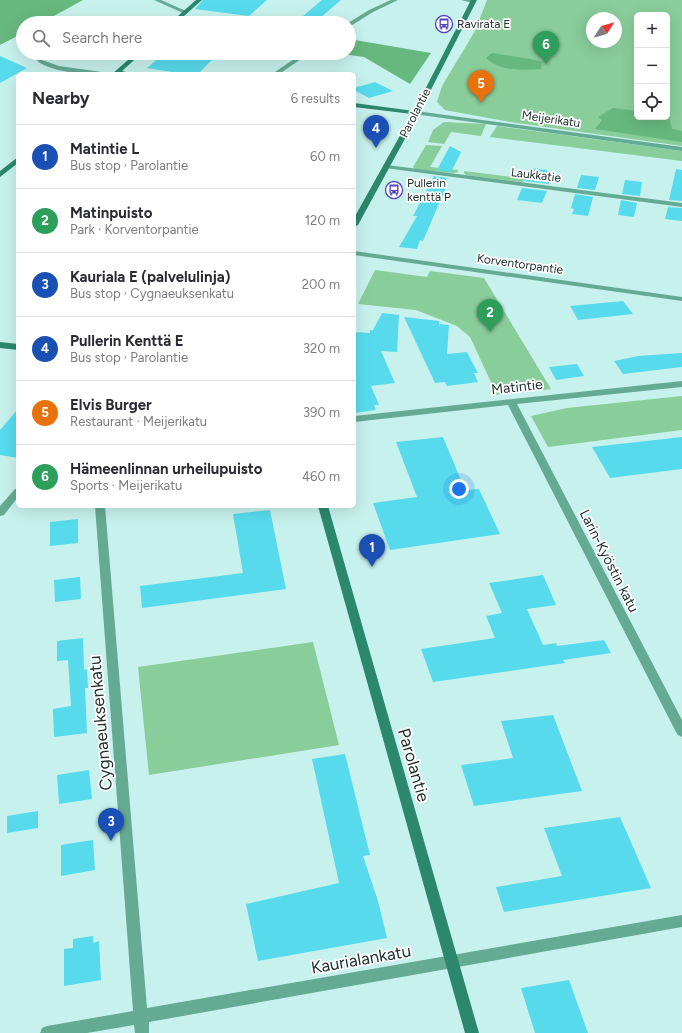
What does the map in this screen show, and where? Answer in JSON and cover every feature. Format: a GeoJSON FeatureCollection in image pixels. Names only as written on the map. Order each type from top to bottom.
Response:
{"type":"FeatureCollection","features":[{"type":"Feature","properties":{"kind":"main road"},"geometry":{"type":"LineString","coordinates":[[181,16],[199,0]]}},
{"type":"Feature","properties":{"kind":"main road","name":"Parolantie"},"geometry":{"type":"LineString","coordinates":[[356,221],[416,113],[473,0]]}},
{"type":"Feature","properties":{"kind":"main road"},"geometry":{"type":"LineString","coordinates":[[117,72],[131,60]]}},
{"type":"Feature","properties":{"kind":"main road"},"geometry":{"type":"LineString","coordinates":[[356,105],[416,113]]}},
{"type":"Feature","properties":{"kind":"main road"},"geometry":{"type":"LineString","coordinates":[[0,175],[3,169],[16,161]]}},
{"type":"Feature","properties":{"kind":"main road"},"geometry":{"type":"LineString","coordinates":[[0,345],[16,348]]}},
{"type":"Feature","properties":{"kind":"main road","name":"Parolantie"},"geometry":{"type":"LineString","coordinates":[[324,508],[472,1033]]}},
{"type":"Feature","properties":{"kind":"street"},"geometry":{"type":"LineString","coordinates":[[157,0],[185,12]]}},
{"type":"Feature","properties":{"kind":"street"},"geometry":{"type":"LineString","coordinates":[[356,21],[371,11],[395,0]]}},
{"type":"Feature","properties":{"kind":"street"},"geometry":{"type":"LineString","coordinates":[[464,0],[473,0]]}},
{"type":"Feature","properties":{"kind":"street"},"geometry":{"type":"LineString","coordinates":[[39,60],[58,68],[87,72]]}},
{"type":"Feature","properties":{"kind":"street"},"geometry":{"type":"LineString","coordinates":[[278,72],[296,60]]}},
{"type":"Feature","properties":{"kind":"street","name":"Meijerikatu"},"geometry":{"type":"LineString","coordinates":[[416,113],[682,149]]}},
{"type":"Feature","properties":{"kind":"street","name":"Laukkatie"},"geometry":{"type":"LineString","coordinates":[[387,167],[682,205]]}},
{"type":"Feature","properties":{"kind":"street","name":"Korventorpantie"},"geometry":{"type":"LineString","coordinates":[[356,253],[682,299]]}},
{"type":"Feature","properties":{"kind":"street","name":"Matintie"},"geometry":{"type":"LineString","coordinates":[[356,419],[682,384]]}},
{"type":"Feature","properties":{"kind":"street","name":"Larin-Kyöstin katu"},"geometry":{"type":"LineString","coordinates":[[511,402],[682,732]]}},
{"type":"Feature","properties":{"kind":"street"},"geometry":{"type":"LineString","coordinates":[[0,513],[16,493]]}},
{"type":"Feature","properties":{"kind":"street","name":"Cygnaeuksenkatu"},"geometry":{"type":"LineString","coordinates":[[100,508],[142,1033]]}},
{"type":"Feature","properties":{"kind":"street","name":"Kaurialankatu"},"geometry":{"type":"LineString","coordinates":[[47,1033],[682,921]]}},
{"type":"Feature","properties":{"kind":"green space"},"geometry":{"type":"Polygon","coordinates":[[[0,0],[83,0],[54,16],[16,16],[16,37],[0,45],[0,0]]]}},
{"type":"Feature","properties":{"kind":"green space"},"geometry":{"type":"Polygon","coordinates":[[[487,0],[682,0],[682,146],[510,122],[445,110],[437,102],[442,86],[475,31],[487,0]]]}},
{"type":"Feature","properties":{"kind":"green space"},"geometry":{"type":"Polygon","coordinates":[[[356,40],[431,53],[410,84],[364,57],[356,56],[356,40]]]}},
{"type":"Feature","properties":{"kind":"green space"},"geometry":{"type":"Polygon","coordinates":[[[492,53],[536,60],[542,62],[541,69],[526,70],[498,66],[486,58],[492,53]]]}},
{"type":"Feature","properties":{"kind":"green space"},"geometry":{"type":"Polygon","coordinates":[[[613,108],[634,111],[634,120],[670,120],[672,129],[682,131],[682,142],[595,129],[602,120],[598,117],[613,108]]]}},
{"type":"Feature","properties":{"kind":"green space"},"geometry":{"type":"Polygon","coordinates":[[[444,122],[486,124],[481,136],[451,132],[444,144],[428,142],[433,130],[444,122]]]}},
{"type":"Feature","properties":{"kind":"green space"},"geometry":{"type":"Polygon","coordinates":[[[497,126],[682,151],[682,161],[490,137],[497,126]]]}},
{"type":"Feature","properties":{"kind":"green space"},"geometry":{"type":"Polygon","coordinates":[[[426,145],[442,146],[430,167],[458,170],[458,172],[453,173],[415,169],[413,167],[426,145]]]}},
{"type":"Feature","properties":{"kind":"green space"},"geometry":{"type":"Polygon","coordinates":[[[464,171],[528,179],[522,182],[466,175],[464,171]]]}},
{"type":"Feature","properties":{"kind":"green space"},"geometry":{"type":"Polygon","coordinates":[[[375,270],[427,277],[430,271],[484,278],[551,389],[497,395],[470,337],[457,326],[416,310],[358,304],[375,270]]]}},
{"type":"Feature","properties":{"kind":"green space"},"geometry":{"type":"Polygon","coordinates":[[[682,396],[682,430],[548,447],[531,416],[567,408],[682,396]]]}},
{"type":"Feature","properties":{"kind":"green space"},"geometry":{"type":"Polygon","coordinates":[[[313,642],[339,745],[149,775],[138,667],[313,642]]]}},
{"type":"Feature","properties":{"kind":"building"},"geometry":{"type":"Polygon","coordinates":[[[203,0],[267,0],[249,16],[195,9],[203,0]]]}},
{"type":"Feature","properties":{"kind":"building"},"geometry":{"type":"Polygon","coordinates":[[[322,0],[341,0],[322,16],[303,16],[322,0]]]}},
{"type":"Feature","properties":{"kind":"building"},"geometry":{"type":"Polygon","coordinates":[[[0,56],[27,68],[20,72],[16,72],[16,74],[0,83],[0,56]]]}},
{"type":"Feature","properties":{"kind":"building"},"geometry":{"type":"Polygon","coordinates":[[[156,60],[212,60],[200,72],[172,72],[147,68],[156,60]]]}},
{"type":"Feature","properties":{"kind":"building"},"geometry":{"type":"Polygon","coordinates":[[[375,82],[393,91],[369,98],[356,91],[356,87],[375,82]]]}},
{"type":"Feature","properties":{"kind":"building"},"geometry":{"type":"Polygon","coordinates":[[[450,146],[461,152],[451,172],[437,170],[450,146]]]}},
{"type":"Feature","properties":{"kind":"building"},"geometry":{"type":"Polygon","coordinates":[[[530,168],[553,172],[549,184],[524,181],[530,168]]]}},
{"type":"Feature","properties":{"kind":"building"},"geometry":{"type":"Polygon","coordinates":[[[676,169],[682,170],[682,201],[669,200],[676,169]]]}},
{"type":"Feature","properties":{"kind":"building"},"geometry":{"type":"Polygon","coordinates":[[[581,175],[599,177],[595,190],[577,188],[581,175]]]}},
{"type":"Feature","properties":{"kind":"building"},"geometry":{"type":"Polygon","coordinates":[[[434,176],[447,178],[444,185],[447,185],[423,241],[420,240],[417,249],[399,247],[417,216],[413,216],[434,176]]]}},
{"type":"Feature","properties":{"kind":"building"},"geometry":{"type":"Polygon","coordinates":[[[625,180],[642,182],[640,196],[622,194],[625,180]]]}},
{"type":"Feature","properties":{"kind":"building"},"geometry":{"type":"Polygon","coordinates":[[[522,188],[547,191],[542,203],[517,200],[522,188]]]}},
{"type":"Feature","properties":{"kind":"building"},"geometry":{"type":"Polygon","coordinates":[[[575,194],[593,197],[588,216],[572,214],[574,209],[571,208],[575,194]]]}},
{"type":"Feature","properties":{"kind":"building"},"geometry":{"type":"Polygon","coordinates":[[[621,200],[637,203],[634,217],[618,215],[621,200]]]}},
{"type":"Feature","properties":{"kind":"building"},"geometry":{"type":"Polygon","coordinates":[[[668,207],[682,208],[682,221],[665,219],[668,207]]]}},
{"type":"Feature","properties":{"kind":"building"},"geometry":{"type":"Polygon","coordinates":[[[623,301],[633,314],[578,320],[570,306],[623,301]]]}},
{"type":"Feature","properties":{"kind":"building"},"geometry":{"type":"Polygon","coordinates":[[[382,313],[399,315],[397,352],[381,351],[395,383],[371,386],[379,405],[374,405],[376,410],[356,413],[356,332],[370,333],[370,330],[373,330],[382,313]]]}},
{"type":"Feature","properties":{"kind":"building"},"geometry":{"type":"Polygon","coordinates":[[[404,317],[439,321],[439,324],[449,325],[447,354],[467,352],[478,373],[474,373],[478,382],[447,386],[445,382],[435,383],[404,317]]]}},
{"type":"Feature","properties":{"kind":"building"},"geometry":{"type":"Polygon","coordinates":[[[682,353],[682,367],[623,374],[614,361],[638,356],[682,353]]]}},
{"type":"Feature","properties":{"kind":"building"},"geometry":{"type":"Polygon","coordinates":[[[577,364],[584,376],[556,380],[549,367],[577,364]]]}},
{"type":"Feature","properties":{"kind":"building"},"geometry":{"type":"Polygon","coordinates":[[[16,411],[16,458],[0,455],[0,430],[16,411]]]}},
{"type":"Feature","properties":{"kind":"building"},"geometry":{"type":"Polygon","coordinates":[[[443,437],[465,490],[479,489],[500,534],[390,550],[373,503],[417,497],[396,442],[443,437]]]}},
{"type":"Feature","properties":{"kind":"building"},"geometry":{"type":"Polygon","coordinates":[[[682,437],[682,469],[610,478],[592,447],[682,437]]]}},
{"type":"Feature","properties":{"kind":"building"},"geometry":{"type":"Polygon","coordinates":[[[270,510],[286,589],[142,608],[140,586],[243,573],[233,514],[270,510]]]}},
{"type":"Feature","properties":{"kind":"building"},"geometry":{"type":"Polygon","coordinates":[[[78,519],[78,543],[50,546],[50,522],[78,519]]]}},
{"type":"Feature","properties":{"kind":"building"},"geometry":{"type":"Polygon","coordinates":[[[543,575],[556,605],[527,609],[543,645],[556,643],[557,646],[604,640],[611,653],[563,660],[565,663],[433,682],[421,649],[495,638],[486,616],[502,613],[489,583],[543,575]]]}},
{"type":"Feature","properties":{"kind":"building"},"geometry":{"type":"Polygon","coordinates":[[[80,577],[81,599],[55,602],[54,580],[80,577]]]}},
{"type":"Feature","properties":{"kind":"building"},"geometry":{"type":"Polygon","coordinates":[[[83,638],[84,670],[87,669],[88,688],[85,688],[87,733],[54,737],[53,709],[71,706],[68,660],[57,661],[57,641],[83,638]]]}},
{"type":"Feature","properties":{"kind":"building"},"geometry":{"type":"Polygon","coordinates":[[[553,715],[582,791],[474,806],[461,765],[513,758],[501,721],[553,715]]]}},
{"type":"Feature","properties":{"kind":"building"},"geometry":{"type":"Polygon","coordinates":[[[345,754],[370,855],[363,856],[378,901],[387,938],[258,961],[246,904],[339,883],[312,759],[345,754]]]}},
{"type":"Feature","properties":{"kind":"building"},"geometry":{"type":"Polygon","coordinates":[[[89,770],[92,799],[59,804],[57,775],[89,770]]]}},
{"type":"Feature","properties":{"kind":"building"},"geometry":{"type":"Polygon","coordinates":[[[38,811],[38,828],[7,833],[7,816],[38,811]]]}},
{"type":"Feature","properties":{"kind":"building"},"geometry":{"type":"Polygon","coordinates":[[[620,817],[651,888],[504,912],[496,887],[562,876],[544,828],[620,817]]]}},
{"type":"Feature","properties":{"kind":"building"},"geometry":{"type":"Polygon","coordinates":[[[93,840],[95,870],[61,876],[61,845],[93,840]]]}},
{"type":"Feature","properties":{"kind":"building"},"geometry":{"type":"Polygon","coordinates":[[[93,936],[93,943],[99,941],[101,980],[64,986],[64,949],[73,948],[73,939],[93,936]]]}},
{"type":"Feature","properties":{"kind":"building"},"geometry":{"type":"Polygon","coordinates":[[[569,980],[588,1033],[535,1033],[521,988],[569,980]]]}},
{"type":"Feature","properties":{"kind":"place","name":"Ravirata E"},"geometry":{"type":"Point","coordinates":[444,24]}},
{"type":"Feature","properties":{"kind":"place","name":"Hämeenlinnan urheilupuisto"},"geometry":{"type":"Point","coordinates":[546,64]}},
{"type":"Feature","properties":{"kind":"place","name":"Elvis Burger"},"geometry":{"type":"Point","coordinates":[481,103]}},
{"type":"Feature","properties":{"kind":"place","name":"Pullerin Kenttä E"},"geometry":{"type":"Point","coordinates":[376,148]}},
{"type":"Feature","properties":{"kind":"place","name":"Pullerin kenttä P"},"geometry":{"type":"Point","coordinates":[394,190]}},
{"type":"Feature","properties":{"kind":"place","name":"Matinpuisto"},"geometry":{"type":"Point","coordinates":[490,332]}},
{"type":"Feature","properties":{"kind":"place","name":"Matintie L"},"geometry":{"type":"Point","coordinates":[372,567]}},
{"type":"Feature","properties":{"kind":"place","name":"Kauriala E (palvelulinja)"},"geometry":{"type":"Point","coordinates":[111,841]}}]}
